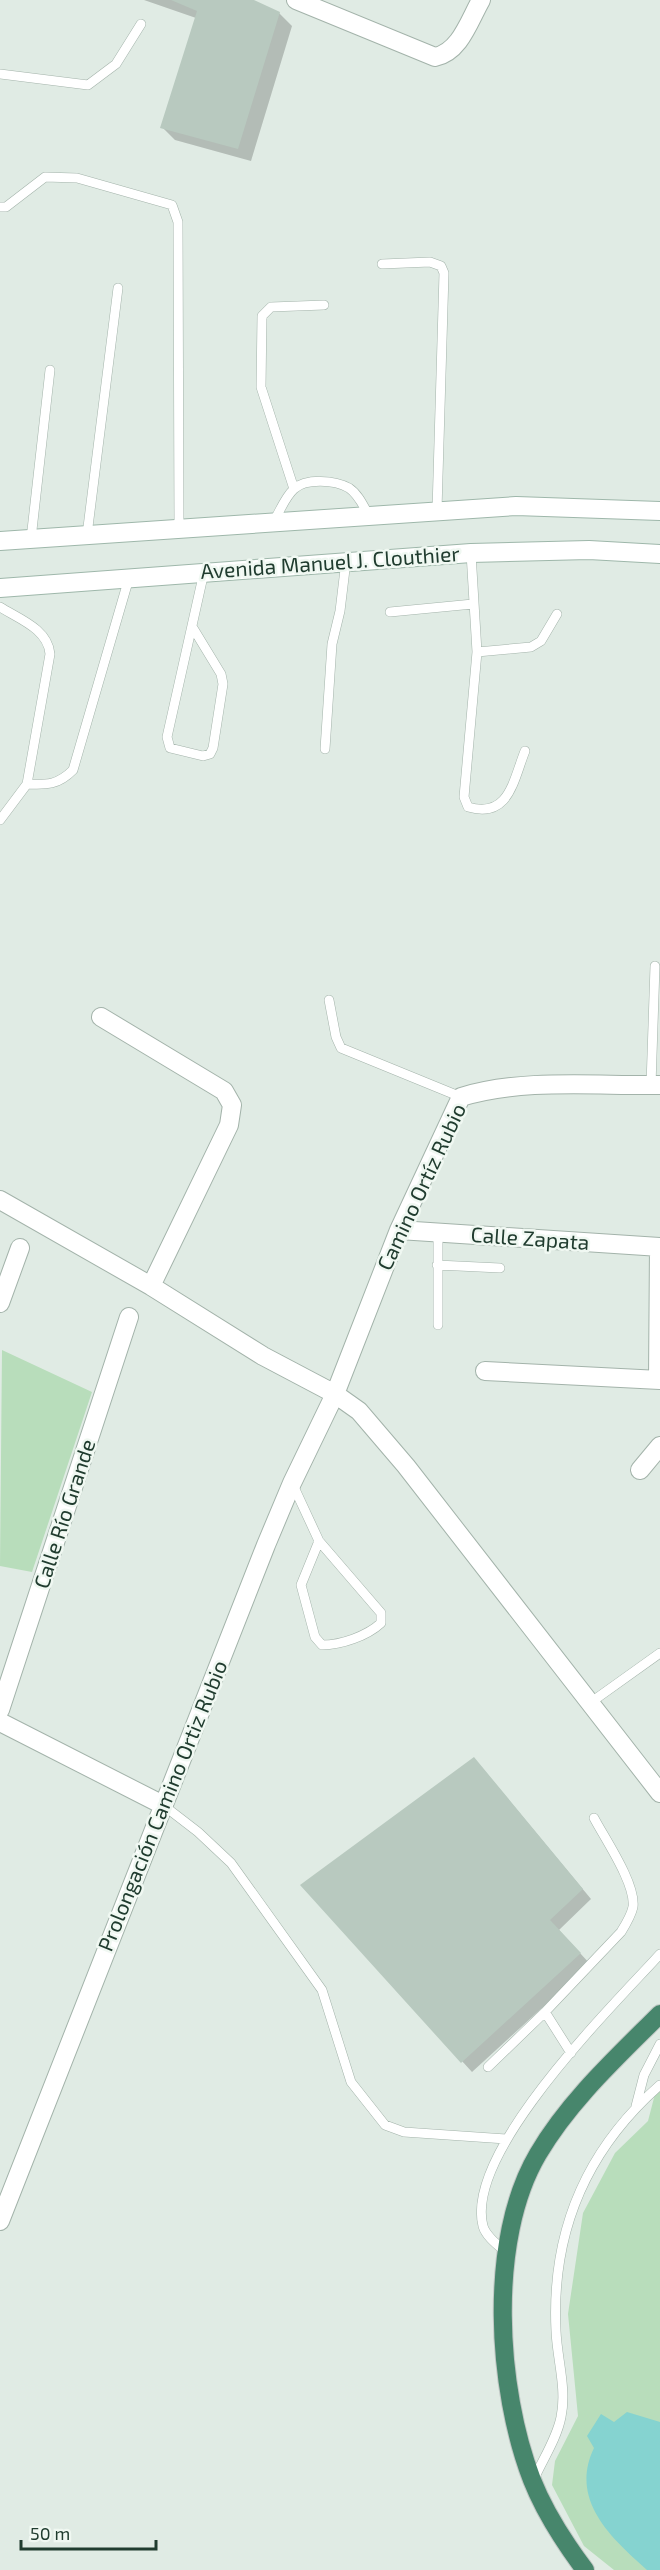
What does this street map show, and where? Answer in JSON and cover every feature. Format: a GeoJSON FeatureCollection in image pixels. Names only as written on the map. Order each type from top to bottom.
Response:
{"type":"FeatureCollection","features":[{"type":"Feature","properties":{"kind":"highway"},"geometry":{"type":"LineString","coordinates":[[585,2570],[561,2538],[533,2481],[513,2417],[504,2360],[507,2253],[514,2212],[537,2155],[562,2117],[660,2014]]}},
{"type":"Feature","properties":{"kind":"street"},"geometry":{"type":"LineString","coordinates":[[296,0],[435,57],[447,54],[454,48],[481,0]]}},
{"type":"Feature","properties":{"kind":"street"},"geometry":{"type":"LineString","coordinates":[[0,541],[368,514],[516,506],[660,511]]}},
{"type":"Feature","properties":{"kind":"street","name":"Avenida Manuel J. Clouthier"},"geometry":{"type":"LineString","coordinates":[[0,588],[471,553],[589,550],[660,554]]}},
{"type":"Feature","properties":{"kind":"street"},"geometry":{"type":"LineString","coordinates":[[101,1017],[224,1090],[232,1105],[229,1125],[152,1286]]}},
{"type":"Feature","properties":{"kind":"street","name":"Camino Ortíz Rubio"},"geometry":{"type":"LineString","coordinates":[[335,1394],[399,1230],[460,1097],[483,1090],[514,1087],[656,1085]]}},
{"type":"Feature","properties":{"kind":"street"},"geometry":{"type":"LineString","coordinates":[[0,1200],[152,1286],[263,1356],[335,1394],[359,1412],[383,1437],[660,1793]]}},
{"type":"Feature","properties":{"kind":"street","name":"Calle Zapata"},"geometry":{"type":"LineString","coordinates":[[399,1230],[659,1247]]}},
{"type":"Feature","properties":{"kind":"street"},"geometry":{"type":"LineString","coordinates":[[485,1371],[659,1380],[659,1247]]}},
{"type":"Feature","properties":{"kind":"street"},"geometry":{"type":"LineString","coordinates":[[0,1304],[20,1248]]}},
{"type":"Feature","properties":{"kind":"street","name":"Calle Río Grande"},"geometry":{"type":"LineString","coordinates":[[0,1710],[129,1317]]}},
{"type":"Feature","properties":{"kind":"street","name":"Prolongación Camino Ortiz Rubio"},"geometry":{"type":"LineString","coordinates":[[1,2217],[292,1483],[335,1394]]}},
{"type":"Feature","properties":{"kind":"street"},"geometry":{"type":"LineString","coordinates":[[640,1470],[660,1446]]}},
{"type":"Feature","properties":{"kind":"street"},"geometry":{"type":"LineString","coordinates":[[0,1722],[163,1805]]}},
{"type":"Feature","properties":{"kind":"lane"},"geometry":{"type":"LineString","coordinates":[[0,74],[88,85],[116,64],[141,24]]}},
{"type":"Feature","properties":{"kind":"lane"},"geometry":{"type":"LineString","coordinates":[[0,207],[6,207],[45,177],[77,178],[172,205],[178,222],[179,528]]}},
{"type":"Feature","properties":{"kind":"lane"},"geometry":{"type":"LineString","coordinates":[[382,264],[430,262],[441,266],[444,273],[437,510]]}},
{"type":"Feature","properties":{"kind":"lane"},"geometry":{"type":"LineString","coordinates":[[87,535],[118,288]]}},
{"type":"Feature","properties":{"kind":"lane"},"geometry":{"type":"LineString","coordinates":[[294,489],[261,387],[262,316],[271,307],[324,304]]}},
{"type":"Feature","properties":{"kind":"lane"},"geometry":{"type":"LineString","coordinates":[[31,539],[50,370]]}},
{"type":"Feature","properties":{"kind":"lane"},"geometry":{"type":"LineString","coordinates":[[274,521],[294,489],[302,484],[321,481],[348,487],[358,496],[368,514]]}},
{"type":"Feature","properties":{"kind":"lane"},"geometry":{"type":"LineString","coordinates":[[471,553],[477,652],[464,797],[468,807],[480,811],[496,809],[504,803],[525,751]]}},
{"type":"Feature","properties":{"kind":"lane"},"geometry":{"type":"LineString","coordinates":[[325,749],[332,644],[340,611],[346,561]]}},
{"type":"Feature","properties":{"kind":"lane"},"geometry":{"type":"LineString","coordinates":[[193,628],[221,675],[223,684],[213,748],[210,754],[203,756],[170,748],[167,744],[204,572]]}},
{"type":"Feature","properties":{"kind":"lane"},"geometry":{"type":"LineString","coordinates":[[27,784],[50,785],[63,781],[73,770],[129,578]]}},
{"type":"Feature","properties":{"kind":"lane"},"geometry":{"type":"LineString","coordinates":[[390,612],[473,604]]}},
{"type":"Feature","properties":{"kind":"lane"},"geometry":{"type":"LineString","coordinates":[[0,607],[30,625],[49,644],[50,654],[27,784],[0,819]]}},
{"type":"Feature","properties":{"kind":"lane"},"geometry":{"type":"LineString","coordinates":[[477,652],[531,647],[540,641],[557,614]]}},
{"type":"Feature","properties":{"kind":"lane"},"geometry":{"type":"LineString","coordinates":[[655,966],[656,1085]]}},
{"type":"Feature","properties":{"kind":"lane"},"geometry":{"type":"LineString","coordinates":[[329,1000],[336,1037],[341,1048],[460,1097]]}},
{"type":"Feature","properties":{"kind":"lane"},"geometry":{"type":"LineString","coordinates":[[438,1233],[438,1325]]}},
{"type":"Feature","properties":{"kind":"lane"},"geometry":{"type":"LineString","coordinates":[[437,1265],[500,1268]]}},
{"type":"Feature","properties":{"kind":"lane"},"geometry":{"type":"LineString","coordinates":[[292,1483],[319,1541],[381,1613],[381,1623],[374,1629],[334,1645],[322,1645],[315,1637],[301,1586],[319,1541]]}},
{"type":"Feature","properties":{"kind":"lane"},"geometry":{"type":"LineString","coordinates":[[590,1703],[660,1653]]}},
{"type":"Feature","properties":{"kind":"lane"},"geometry":{"type":"LineString","coordinates":[[163,1805],[198,1832],[231,1863],[322,1990],[351,2082],[385,2125],[404,2132],[506,2139]]}},
{"type":"Feature","properties":{"kind":"lane"},"geometry":{"type":"LineString","coordinates":[[488,2067],[545,2012],[621,1932],[630,1917],[633,1904],[631,1889],[594,1818]]}},
{"type":"Feature","properties":{"kind":"lane"},"geometry":{"type":"LineString","coordinates":[[507,2253],[490,2238],[483,2226],[483,2204],[487,2185],[506,2139],[531,2099],[660,1954]]}},
{"type":"Feature","properties":{"kind":"lane"},"geometry":{"type":"LineString","coordinates":[[545,2012],[571,2053]]}},
{"type":"Feature","properties":{"kind":"lane"},"geometry":{"type":"LineString","coordinates":[[635,2108],[644,2074],[660,2044]]}},
{"type":"Feature","properties":{"kind":"lane"},"geometry":{"type":"LineString","coordinates":[[533,2481],[562,2415],[556,2330],[557,2289],[570,2213],[585,2176],[603,2147],[635,2108],[660,2085]]}},
{"type":"Feature","properties":{"kind":"green space"},"geometry":{"type":"Polygon","coordinates":[[[2,1350],[92,1392],[32,1572],[0,1566],[2,1350]]]}},
{"type":"Feature","properties":{"kind":"green space"},"geometry":{"type":"Polygon","coordinates":[[[660,2089],[660,2570],[614,2570],[584,2546],[552,2485],[555,2461],[578,2416],[568,2314],[583,2213],[615,2153],[648,2121],[655,2094],[660,2089]]]}},
{"type":"Feature","properties":{"kind":"water"},"geometry":{"type":"Polygon","coordinates":[[[627,2412],[660,2422],[660,2570],[647,2570],[620,2545],[608,2531],[590,2501],[587,2484],[588,2467],[594,2448],[587,2436],[601,2414],[614,2422],[627,2412]]]}},
{"type":"Feature","properties":{"kind":"building"},"geometry":{"type":"Polygon","coordinates":[[[171,0],[254,0],[280,12],[238,149],[160,128],[197,11],[171,0]]]}},
{"type":"Feature","properties":{"kind":"building"},"geometry":{"type":"Polygon","coordinates":[[[474,1757],[583,1889],[550,1920],[581,1953],[461,2063],[300,1885],[474,1757]]]}}]}
